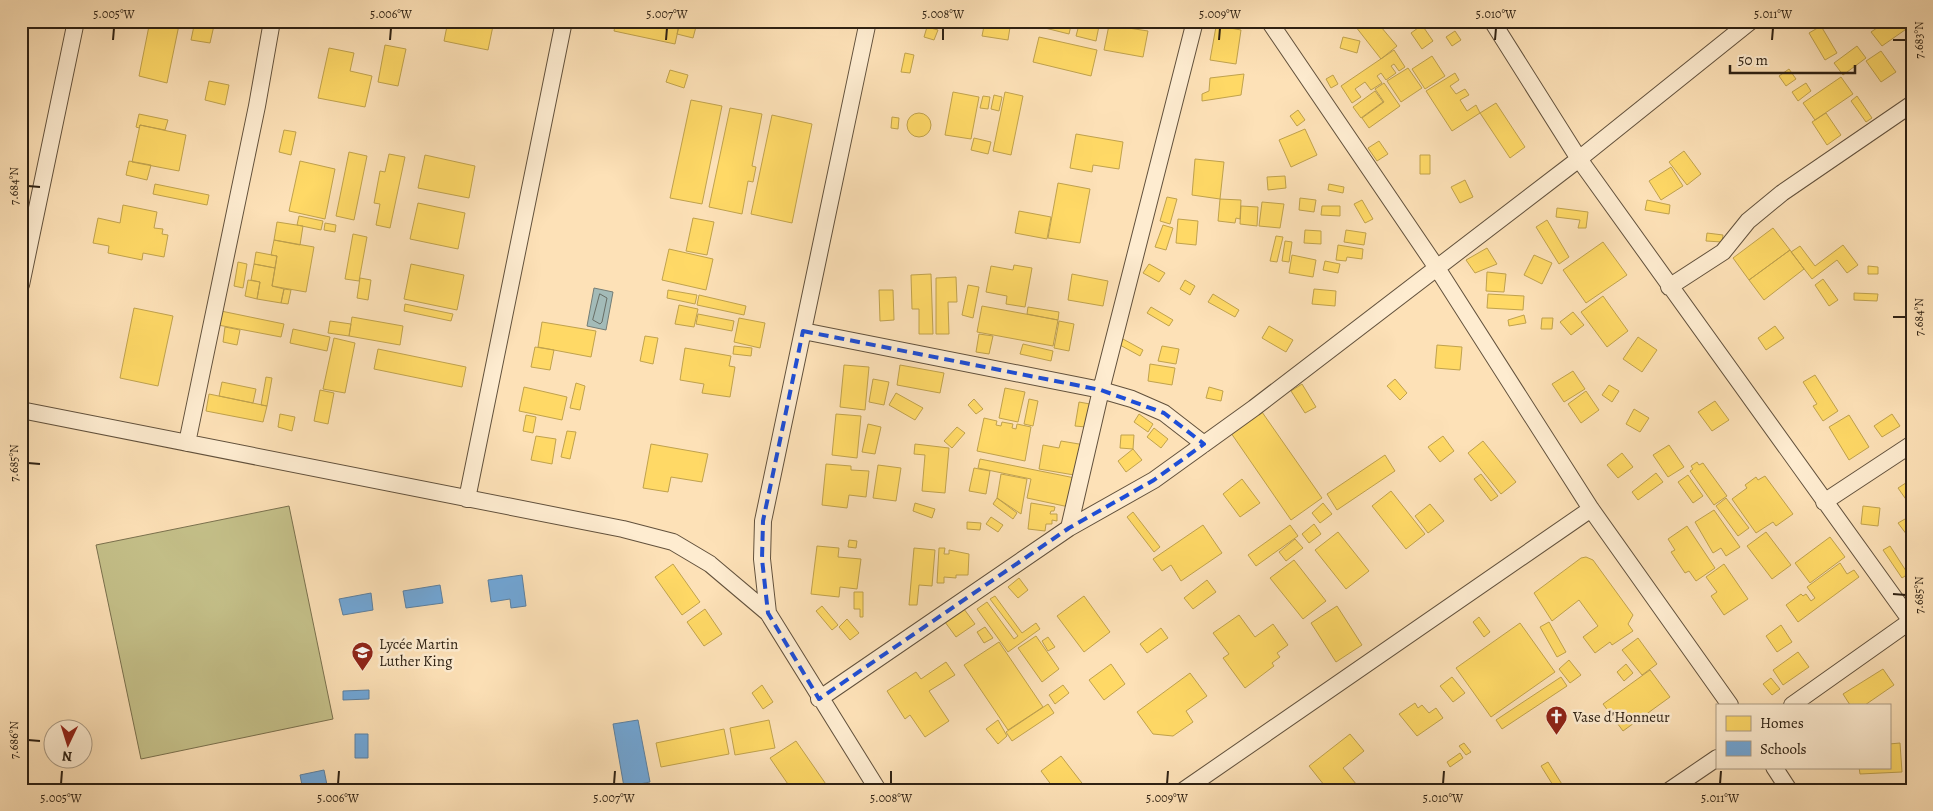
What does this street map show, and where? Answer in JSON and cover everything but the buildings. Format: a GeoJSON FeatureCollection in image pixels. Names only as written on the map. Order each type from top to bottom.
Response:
{"type":"FeatureCollection","features":[{"type":"Feature","properties":{"kind":"street"},"geometry":{"type":"LineString","coordinates":[[21,285],[76,21]]}},
{"type":"Feature","properties":{"kind":"street"},"geometry":{"type":"LineString","coordinates":[[187,443],[257,106],[272,21]]}},
{"type":"Feature","properties":{"kind":"street"},"geometry":{"type":"LineString","coordinates":[[468,499],[564,21]]}},
{"type":"Feature","properties":{"kind":"street"},"geometry":{"type":"LineString","coordinates":[[768,613],[762,558],[763,521],[868,21]]}},
{"type":"Feature","properties":{"kind":"street"},"geometry":{"type":"LineString","coordinates":[[1069,528],[1100,390],[1195,21]]}},
{"type":"Feature","properties":{"kind":"street"},"geometry":{"type":"LineString","coordinates":[[1269,21],[1437,268],[1591,509],[1729,704]]}},
{"type":"Feature","properties":{"kind":"street"},"geometry":{"type":"LineString","coordinates":[[1492,21],[1578,159],[1911,620],[1793,704]]}},
{"type":"Feature","properties":{"kind":"street"},"geometry":{"type":"LineString","coordinates":[[819,699],[1069,528],[1154,480],[1204,444],[1578,159],[1751,21]]}},
{"type":"Feature","properties":{"kind":"street"},"geometry":{"type":"LineString","coordinates":[[1669,287],[1723,252],[1748,221],[1782,193],[1912,104]]}},
{"type":"Feature","properties":{"kind":"street"},"geometry":{"type":"LineString","coordinates":[[803,331],[1100,390],[1132,399],[1164,413],[1204,444]]}},
{"type":"Feature","properties":{"kind":"street"},"geometry":{"type":"LineString","coordinates":[[21,410],[623,529],[673,542],[710,564],[768,613],[819,699],[878,790]]}},
{"type":"Feature","properties":{"kind":"street"},"geometry":{"type":"LineString","coordinates":[[1824,502],[1912,444]]}},
{"type":"Feature","properties":{"kind":"street"},"geometry":{"type":"LineString","coordinates":[[1184,790],[1591,509]]}},
{"type":"Feature","properties":{"kind":"street"},"geometry":{"type":"LineString","coordinates":[[1670,790],[1716,759]]}},
{"type":"Feature","properties":{"kind":"street"},"geometry":{"type":"LineString","coordinates":[[1775,768],[1789,790]]}},
{"type":"Feature","properties":{"kind":"highlighted area"},"geometry":{"type":"Polygon","coordinates":[[[803,331],[1101,390],[1164,413],[1204,444],[1154,480],[1069,528],[819,699],[768,613],[762,559],[763,521],[803,331]]]}},
{"type":"Feature","properties":{"kind":"shaded area"},"geometry":{"type":"Polygon","coordinates":[[[289,506],[333,719],[141,759],[96,545],[289,506]]]}},
{"type":"Feature","properties":{"kind":"water"},"geometry":{"type":"Polygon","coordinates":[[[594,288],[613,292],[606,330],[587,326],[594,288]]]}},
{"type":"Feature","properties":{"kind":"place","name":"Lycée Martin Luther King"},"geometry":{"type":"Point","coordinates":[363,672]}},
{"type":"Feature","properties":{"kind":"place","name":"Vase d'Honneur"},"geometry":{"type":"Point","coordinates":[1557,736]}}]}
